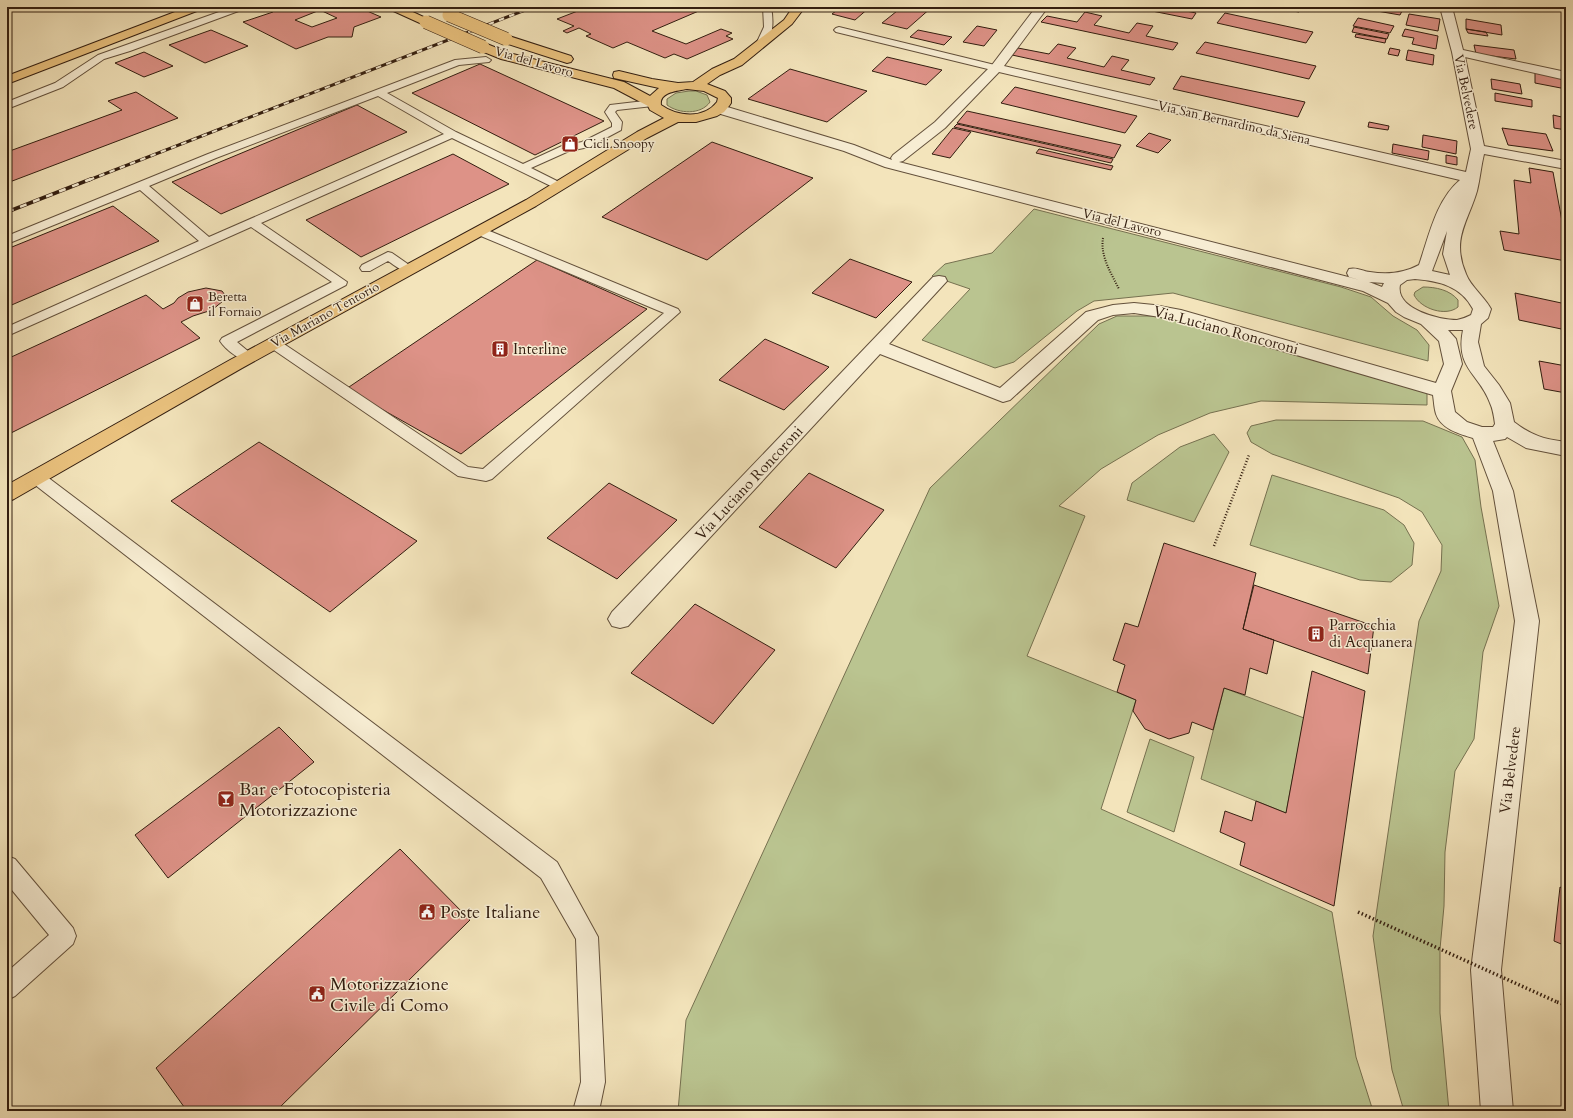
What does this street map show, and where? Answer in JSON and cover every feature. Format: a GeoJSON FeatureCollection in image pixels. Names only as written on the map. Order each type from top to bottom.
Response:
{"type":"FeatureCollection","features":[{"type":"Feature","properties":{"kind":"main road"},"geometry":{"type":"LineString","coordinates":[[7,80],[198,7]]}},
{"type":"Feature","properties":{"kind":"main road","name":"Via del Lavoro"},"geometry":{"type":"LineString","coordinates":[[393,7],[505,56],[617,84],[677,118]]}},
{"type":"Feature","properties":{"kind":"main road"},"geometry":{"type":"LineString","coordinates":[[697,85],[716,72],[738,62],[788,22],[799,7]]}},
{"type":"Feature","properties":{"kind":"main road","name":"Via del Lavoro"},"geometry":{"type":"LineString","coordinates":[[437,11],[506,39],[617,75],[652,83],[676,86]]}},
{"type":"Feature","properties":{"kind":"main road"},"geometry":{"type":"LineString","coordinates":[[716,90],[730,75],[738,62]]}},
{"type":"Feature","properties":{"kind":"main road"},"geometry":{"type":"LineString","coordinates":[[697,85],[716,90],[722,94],[724,99],[723,104],[719,109],[701,116],[677,118],[642,135],[656,107],[655,97],[660,93],[676,86],[697,85]]}},
{"type":"Feature","properties":{"kind":"main road","name":"Via Mariano Tentorio"},"geometry":{"type":"LineString","coordinates":[[7,494],[248,357],[480,231],[559,186],[642,135]]}},
{"type":"Feature","properties":{"kind":"street"},"geometry":{"type":"LineString","coordinates":[[898,158],[940,125],[996,68],[1042,7]]}},
{"type":"Feature","properties":{"kind":"street","name":"Via Belvedere"},"geometry":{"type":"LineString","coordinates":[[1446,7],[1458,52],[1478,149],[1464,206],[1455,227],[1451,254],[1458,275],[1468,290]]}},
{"type":"Feature","properties":{"kind":"street"},"geometry":{"type":"LineString","coordinates":[[1458,52],[1566,76]]}},
{"type":"Feature","properties":{"kind":"street","name":"Via San Bernardino da Siena"},"geometry":{"type":"LineString","coordinates":[[996,68],[1472,178]]}},
{"type":"Feature","properties":{"kind":"street","name":"Via del Lavoro"},"geometry":{"type":"LineString","coordinates":[[719,109],[849,148],[890,164],[1369,288],[1393,299],[1402,308],[1428,320]]}},
{"type":"Feature","properties":{"kind":"street","name":"Via del Lavoro"},"geometry":{"type":"LineString","coordinates":[[849,148],[898,158],[1369,277],[1397,279]]}},
{"type":"Feature","properties":{"kind":"street"},"geometry":{"type":"LineString","coordinates":[[1478,149],[1566,165]]}},
{"type":"Feature","properties":{"kind":"street"},"geometry":{"type":"LineString","coordinates":[[1393,299],[1390,290],[1392,283],[1397,279],[1414,274],[1426,268],[1448,204],[1458,190],[1472,178]]}},
{"type":"Feature","properties":{"kind":"street"},"geometry":{"type":"LineString","coordinates":[[1414,274],[1450,280],[1468,290],[1478,299],[1482,309],[1479,318],[1456,325],[1428,320]]}},
{"type":"Feature","properties":{"kind":"street","name":"Via Luciano Roncoroni"},"geometry":{"type":"LineString","coordinates":[[620,619],[939,281]]}},
{"type":"Feature","properties":{"kind":"street","name":"Via Luciano Roncoroni"},"geometry":{"type":"LineString","coordinates":[[877,346],[1003,396],[1092,316],[1107,310],[1128,308],[1149,309],[1175,314],[1444,385]]}},
{"type":"Feature","properties":{"kind":"street"},"geometry":{"type":"LineString","coordinates":[[1428,320],[1447,339],[1453,364],[1444,385],[1446,415],[1460,427],[1481,434],[1498,434],[1505,425]]}},
{"type":"Feature","properties":{"kind":"street"},"geometry":{"type":"LineString","coordinates":[[1473,321],[1469,342],[1475,367],[1500,402],[1505,425],[1521,438],[1535,445],[1566,449]]}},
{"type":"Feature","properties":{"kind":"street"},"geometry":{"type":"LineString","coordinates":[[1444,385],[1461,377],[1475,380],[1492,389]]}},
{"type":"Feature","properties":{"kind":"street","name":"Via Belvedere"},"geometry":{"type":"LineString","coordinates":[[1481,434],[1503,491],[1527,621],[1486,970],[1497,1111]]}},
{"type":"Feature","properties":{"kind":"lane"},"geometry":{"type":"LineString","coordinates":[[7,106],[59,85],[101,57],[127,49],[241,7]]}},
{"type":"Feature","properties":{"kind":"lane"},"geometry":{"type":"LineString","coordinates":[[762,42],[769,27],[769,15],[766,7]]}},
{"type":"Feature","properties":{"kind":"lane","name":"Via San Bernardino da Siena"},"geometry":{"type":"LineString","coordinates":[[839,30],[996,68]]}},
{"type":"Feature","properties":{"kind":"lane"},"geometry":{"type":"LineString","coordinates":[[7,240],[212,156],[458,62],[486,60]]}},
{"type":"Feature","properties":{"kind":"lane"},"geometry":{"type":"LineString","coordinates":[[380,93],[452,134],[559,186]]}},
{"type":"Feature","properties":{"kind":"lane"},"geometry":{"type":"LineString","coordinates":[[523,168],[566,148],[585,145],[617,128],[617,122],[610,112],[614,107],[656,107]]}},
{"type":"Feature","properties":{"kind":"lane"},"geometry":{"type":"LineString","coordinates":[[7,332],[452,134]]}},
{"type":"Feature","properties":{"kind":"lane"},"geometry":{"type":"LineString","coordinates":[[141,185],[208,242]]}},
{"type":"Feature","properties":{"kind":"lane"},"geometry":{"type":"LineString","coordinates":[[248,357],[227,341],[341,282],[252,222]]}},
{"type":"Feature","properties":{"kind":"lane"},"geometry":{"type":"LineString","coordinates":[[273,344],[464,472],[486,475],[673,312],[480,231]]}},
{"type":"Feature","properties":{"kind":"lane"},"geometry":{"type":"LineString","coordinates":[[366,268],[388,256],[409,270]]}},
{"type":"Feature","properties":{"kind":"lane"},"geometry":{"type":"LineString","coordinates":[[36,477],[549,870],[587,937],[593,1082],[586,1111]]}},
{"type":"Feature","properties":{"kind":"lane"},"geometry":{"type":"LineString","coordinates":[[7,867],[65,936],[7,988]]}},
{"type":"Feature","properties":{"kind":"path"},"geometry":{"type":"LineString","coordinates":[[1105,232],[1101,243],[1105,258],[1128,308]]}},
{"type":"Feature","properties":{"kind":"path"},"geometry":{"type":"LineString","coordinates":[[1214,546],[1249,455]]}},
{"type":"Feature","properties":{"kind":"path"},"geometry":{"type":"LineString","coordinates":[[1358,912],[1566,1005]]}},
{"type":"Feature","properties":{"kind":"green space"},"geometry":{"type":"Polygon","coordinates":[[[696,91],[707,95],[710,102],[701,109],[690,112],[678,110],[667,105],[667,99],[676,93],[696,91]]]}},
{"type":"Feature","properties":{"kind":"green space"},"geometry":{"type":"Polygon","coordinates":[[[1034,209],[1341,287],[1371,297],[1393,316],[1417,330],[1429,345],[1428,361],[1173,293],[1094,301],[1077,311],[1014,362],[995,368],[922,340],[970,289],[932,276],[945,264],[992,253],[1034,209]]]}},
{"type":"Feature","properties":{"kind":"green space"},"geometry":{"type":"Polygon","coordinates":[[[1423,287],[1438,288],[1447,291],[1458,300],[1458,307],[1447,311],[1428,308],[1417,300],[1414,295],[1415,292],[1423,287]]]}},
{"type":"Feature","properties":{"kind":"green space"},"geometry":{"type":"Polygon","coordinates":[[[1117,316],[1153,316],[1183,322],[1427,393],[1427,405],[1261,401],[1210,413],[1158,435],[1101,469],[1059,506],[1085,516],[1027,656],[1136,700],[1101,809],[1332,912],[1356,1057],[1373,1111],[678,1111],[686,1020],[930,488],[1099,324],[1117,316]]]}},
{"type":"Feature","properties":{"kind":"green space"},"geometry":{"type":"Polygon","coordinates":[[[1276,420],[1423,421],[1462,437],[1475,460],[1481,507],[1499,606],[1483,652],[1474,739],[1455,771],[1445,852],[1444,906],[1440,949],[1440,1013],[1449,1111],[1404,1111],[1392,1070],[1373,936],[1419,621],[1441,571],[1442,545],[1422,512],[1399,498],[1272,454],[1251,442],[1247,433],[1251,426],[1276,420]]]}},
{"type":"Feature","properties":{"kind":"green space"},"geometry":{"type":"Polygon","coordinates":[[[1214,434],[1229,452],[1194,522],[1127,500],[1132,483],[1180,447],[1214,434]]]}},
{"type":"Feature","properties":{"kind":"green space"},"geometry":{"type":"Polygon","coordinates":[[[1272,475],[1384,510],[1404,525],[1414,543],[1412,565],[1391,582],[1360,580],[1250,545],[1272,475]]]}},
{"type":"Feature","properties":{"kind":"green space"},"geometry":{"type":"Polygon","coordinates":[[[1224,688],[1304,718],[1286,813],[1201,779],[1224,688]]]}},
{"type":"Feature","properties":{"kind":"green space"},"geometry":{"type":"Polygon","coordinates":[[[1150,739],[1194,757],[1174,832],[1127,812],[1150,739]]]}},
{"type":"Feature","properties":{"kind":"building"},"geometry":{"type":"Polygon","coordinates":[[[275,7],[358,7],[381,17],[354,27],[352,37],[328,37],[296,49],[243,22],[273,12],[275,7]],[[320,10],[295,20],[312,27],[337,18],[320,10]]]}},
{"type":"Feature","properties":{"kind":"building"},"geometry":{"type":"Polygon","coordinates":[[[446,7],[470,7],[457,12],[446,7]]]}},
{"type":"Feature","properties":{"kind":"building"},"geometry":{"type":"Polygon","coordinates":[[[588,7],[708,7],[652,31],[686,44],[721,29],[732,33],[726,36],[733,39],[687,59],[674,54],[665,58],[627,42],[613,48],[586,36],[591,34],[579,28],[567,33],[563,31],[574,26],[557,19],[588,7]]]}},
{"type":"Feature","properties":{"kind":"building"},"geometry":{"type":"Polygon","coordinates":[[[841,7],[870,7],[855,20],[832,14],[841,7]]]}},
{"type":"Feature","properties":{"kind":"building"},"geometry":{"type":"Polygon","coordinates":[[[902,7],[932,7],[907,29],[882,23],[902,7]]]}},
{"type":"Feature","properties":{"kind":"building"},"geometry":{"type":"Polygon","coordinates":[[[1132,7],[1167,7],[1196,13],[1192,19],[1132,7]]]}},
{"type":"Feature","properties":{"kind":"building"},"geometry":{"type":"Polygon","coordinates":[[[1289,7],[1301,9],[1299,12],[1287,10],[1289,7]]]}},
{"type":"Feature","properties":{"kind":"building"},"geometry":{"type":"Polygon","coordinates":[[[1379,7],[1402,11],[1400,15],[1377,11],[1379,7]]]}},
{"type":"Feature","properties":{"kind":"building"},"geometry":{"type":"Polygon","coordinates":[[[1085,12],[1102,16],[1094,25],[1129,33],[1137,23],[1153,26],[1146,36],[1178,43],[1173,50],[1041,22],[1047,16],[1077,22],[1085,12]]]}},
{"type":"Feature","properties":{"kind":"building"},"geometry":{"type":"Polygon","coordinates":[[[1225,13],[1313,32],[1306,43],[1217,23],[1225,13]]]}},
{"type":"Feature","properties":{"kind":"building"},"geometry":{"type":"Polygon","coordinates":[[[1409,14],[1440,19],[1438,31],[1406,25],[1409,14]]]}},
{"type":"Feature","properties":{"kind":"building"},"geometry":{"type":"Polygon","coordinates":[[[1358,18],[1394,26],[1390,33],[1353,26],[1358,18]]]}},
{"type":"Feature","properties":{"kind":"building"},"geometry":{"type":"Polygon","coordinates":[[[1466,19],[1501,25],[1502,35],[1466,29],[1466,19]]]}},
{"type":"Feature","properties":{"kind":"building"},"geometry":{"type":"Polygon","coordinates":[[[977,26],[997,30],[984,46],[963,42],[977,26]]]}},
{"type":"Feature","properties":{"kind":"building"},"geometry":{"type":"Polygon","coordinates":[[[1354,27],[1389,34],[1387,39],[1352,32],[1354,27]]]}},
{"type":"Feature","properties":{"kind":"building"},"geometry":{"type":"Polygon","coordinates":[[[1405,29],[1438,36],[1436,49],[1412,44],[1414,38],[1402,36],[1405,29]]]}},
{"type":"Feature","properties":{"kind":"building"},"geometry":{"type":"Polygon","coordinates":[[[1466,29],[1486,32],[1488,36],[1468,33],[1466,29]]]}},
{"type":"Feature","properties":{"kind":"building"},"geometry":{"type":"Polygon","coordinates":[[[211,30],[248,46],[205,63],[169,45],[211,30]]]}},
{"type":"Feature","properties":{"kind":"building"},"geometry":{"type":"Polygon","coordinates":[[[918,30],[952,37],[944,45],[910,37],[918,30]]]}},
{"type":"Feature","properties":{"kind":"building"},"geometry":{"type":"Polygon","coordinates":[[[1356,34],[1386,39],[1385,43],[1355,37],[1356,34]]]}},
{"type":"Feature","properties":{"kind":"building"},"geometry":{"type":"Polygon","coordinates":[[[1205,42],[1316,66],[1309,79],[1196,53],[1205,42]]]}},
{"type":"Feature","properties":{"kind":"building"},"geometry":{"type":"Polygon","coordinates":[[[1058,44],[1076,48],[1067,58],[1104,67],[1112,56],[1129,60],[1121,70],[1155,78],[1150,85],[1012,55],[1018,48],[1049,54],[1058,44]]]}},
{"type":"Feature","properties":{"kind":"building"},"geometry":{"type":"Polygon","coordinates":[[[1474,45],[1514,50],[1516,59],[1476,54],[1474,45]]]}},
{"type":"Feature","properties":{"kind":"building"},"geometry":{"type":"Polygon","coordinates":[[[1390,48],[1400,50],[1398,56],[1388,54],[1390,48]]]}},
{"type":"Feature","properties":{"kind":"building"},"geometry":{"type":"Polygon","coordinates":[[[1408,50],[1434,55],[1433,65],[1406,60],[1408,50]]]}},
{"type":"Feature","properties":{"kind":"building"},"geometry":{"type":"Polygon","coordinates":[[[144,52],[173,66],[144,77],[115,63],[144,52]]]}},
{"type":"Feature","properties":{"kind":"building"},"geometry":{"type":"Polygon","coordinates":[[[887,57],[942,70],[926,85],[872,71],[887,57]]]}},
{"type":"Feature","properties":{"kind":"building"},"geometry":{"type":"Polygon","coordinates":[[[480,64],[604,121],[535,155],[412,93],[480,64]]]}},
{"type":"Feature","properties":{"kind":"building"},"geometry":{"type":"Polygon","coordinates":[[[790,69],[867,91],[827,122],[748,99],[790,69]]]}},
{"type":"Feature","properties":{"kind":"building"},"geometry":{"type":"Polygon","coordinates":[[[1535,73],[1566,78],[1566,89],[1535,83],[1535,73]]]}},
{"type":"Feature","properties":{"kind":"building"},"geometry":{"type":"Polygon","coordinates":[[[1181,76],[1305,102],[1298,117],[1173,89],[1181,76]]]}},
{"type":"Feature","properties":{"kind":"building"},"geometry":{"type":"Polygon","coordinates":[[[1491,79],[1520,84],[1522,94],[1492,89],[1491,79]]]}},
{"type":"Feature","properties":{"kind":"building"},"geometry":{"type":"Polygon","coordinates":[[[1015,87],[1137,116],[1125,133],[1001,103],[1015,87]]]}},
{"type":"Feature","properties":{"kind":"building"},"geometry":{"type":"Polygon","coordinates":[[[136,92],[178,118],[7,183],[7,152],[122,110],[108,101],[136,92]]]}},
{"type":"Feature","properties":{"kind":"building"},"geometry":{"type":"Polygon","coordinates":[[[1495,93],[1532,100],[1532,107],[1495,101],[1495,93]]]}},
{"type":"Feature","properties":{"kind":"building"},"geometry":{"type":"Polygon","coordinates":[[[357,105],[407,132],[221,214],[172,182],[357,105]]]}},
{"type":"Feature","properties":{"kind":"building"},"geometry":{"type":"Polygon","coordinates":[[[967,111],[1121,145],[1114,158],[957,123],[967,111]]]}},
{"type":"Feature","properties":{"kind":"building"},"geometry":{"type":"Polygon","coordinates":[[[1553,115],[1566,118],[1566,130],[1554,128],[1553,115]]]}},
{"type":"Feature","properties":{"kind":"building"},"geometry":{"type":"Polygon","coordinates":[[[1369,122],[1389,126],[1388,130],[1368,127],[1369,122]]]}},
{"type":"Feature","properties":{"kind":"building"},"geometry":{"type":"Polygon","coordinates":[[[957,124],[1113,159],[1111,163],[954,127],[957,124]]]}},
{"type":"Feature","properties":{"kind":"building"},"geometry":{"type":"Polygon","coordinates":[[[953,128],[971,132],[950,158],[932,154],[953,128]]]}},
{"type":"Feature","properties":{"kind":"building"},"geometry":{"type":"Polygon","coordinates":[[[1502,128],[1546,134],[1553,151],[1508,145],[1502,128]]]}},
{"type":"Feature","properties":{"kind":"building"},"geometry":{"type":"Polygon","coordinates":[[[1149,133],[1171,140],[1158,153],[1136,146],[1149,133]]]}},
{"type":"Feature","properties":{"kind":"building"},"geometry":{"type":"Polygon","coordinates":[[[1423,135],[1457,141],[1456,154],[1422,147],[1423,135]]]}},
{"type":"Feature","properties":{"kind":"building"},"geometry":{"type":"Polygon","coordinates":[[[712,142],[813,178],[707,260],[602,217],[712,142]]]}},
{"type":"Feature","properties":{"kind":"building"},"geometry":{"type":"Polygon","coordinates":[[[1393,144],[1429,151],[1428,160],[1392,153],[1393,144]]]}},
{"type":"Feature","properties":{"kind":"building"},"geometry":{"type":"Polygon","coordinates":[[[1039,149],[1113,166],[1111,170],[1036,153],[1039,149]]]}},
{"type":"Feature","properties":{"kind":"building"},"geometry":{"type":"Polygon","coordinates":[[[453,154],[509,184],[361,257],[306,220],[453,154]]]}},
{"type":"Feature","properties":{"kind":"building"},"geometry":{"type":"Polygon","coordinates":[[[1446,155],[1457,157],[1457,165],[1446,163],[1446,155]]]}},
{"type":"Feature","properties":{"kind":"building"},"geometry":{"type":"Polygon","coordinates":[[[1529,168],[1553,172],[1566,243],[1566,261],[1504,250],[1500,231],[1519,234],[1514,180],[1531,183],[1529,168]]]}},
{"type":"Feature","properties":{"kind":"building"},"geometry":{"type":"Polygon","coordinates":[[[113,206],[159,241],[7,307],[7,249],[113,206]]]}},
{"type":"Feature","properties":{"kind":"building"},"geometry":{"type":"Polygon","coordinates":[[[850,259],[912,282],[876,318],[812,293],[850,259]]]}},
{"type":"Feature","properties":{"kind":"building","name":"Interline"},"geometry":{"type":"Polygon","coordinates":[[[537,260],[647,309],[461,454],[346,389],[537,260]]]}},
{"type":"Feature","properties":{"kind":"building"},"geometry":{"type":"Polygon","coordinates":[[[206,288],[222,291],[225,295],[223,301],[212,310],[193,316],[181,322],[200,338],[7,435],[7,359],[146,295],[163,309],[174,303],[178,298],[188,292],[206,288]]]}},
{"type":"Feature","properties":{"kind":"building"},"geometry":{"type":"Polygon","coordinates":[[[1515,293],[1566,304],[1566,330],[1519,320],[1515,293]]]}},
{"type":"Feature","properties":{"kind":"building"},"geometry":{"type":"Polygon","coordinates":[[[765,339],[829,367],[784,410],[719,380],[765,339]]]}},
{"type":"Feature","properties":{"kind":"building"},"geometry":{"type":"Polygon","coordinates":[[[1539,361],[1566,366],[1566,393],[1544,389],[1539,361]]]}},
{"type":"Feature","properties":{"kind":"building"},"geometry":{"type":"Polygon","coordinates":[[[259,442],[417,541],[330,612],[171,501],[259,442]]]}},
{"type":"Feature","properties":{"kind":"building"},"geometry":{"type":"Polygon","coordinates":[[[809,473],[884,510],[836,568],[759,527],[809,473]]]}},
{"type":"Feature","properties":{"kind":"building"},"geometry":{"type":"Polygon","coordinates":[[[609,483],[677,520],[617,579],[547,538],[609,483]]]}},
{"type":"Feature","properties":{"kind":"building"},"geometry":{"type":"Polygon","coordinates":[[[1164,543],[1256,573],[1243,629],[1274,640],[1267,674],[1250,668],[1245,695],[1224,688],[1213,730],[1192,722],[1189,733],[1169,739],[1145,729],[1133,711],[1136,700],[1117,692],[1125,665],[1113,660],[1125,623],[1138,627],[1164,543]]]}},
{"type":"Feature","properties":{"kind":"building","name":"Parrocchia di Acquanera"},"geometry":{"type":"Polygon","coordinates":[[[1254,585],[1374,626],[1368,674],[1243,629],[1254,585]]]}},
{"type":"Feature","properties":{"kind":"building"},"geometry":{"type":"Polygon","coordinates":[[[695,604],[775,650],[713,724],[631,673],[695,604]]]}},
{"type":"Feature","properties":{"kind":"building"},"geometry":{"type":"Polygon","coordinates":[[[1312,671],[1365,691],[1334,906],[1240,865],[1245,843],[1220,832],[1225,811],[1252,821],[1256,801],[1286,813],[1312,671]]]}},
{"type":"Feature","properties":{"kind":"building","name":"Bar e Fotocopisteria Motorizzazione"},"geometry":{"type":"Polygon","coordinates":[[[279,727],[314,762],[168,878],[135,835],[279,727]]]}},
{"type":"Feature","properties":{"kind":"building","name":"Motorizzazione Civile di Como"},"geometry":{"type":"Polygon","coordinates":[[[400,849],[470,920],[276,1111],[187,1111],[156,1068],[400,849]]]}},
{"type":"Feature","properties":{"kind":"building"},"geometry":{"type":"Polygon","coordinates":[[[1560,887],[1566,890],[1566,946],[1554,941],[1560,887]]]}},
{"type":"Feature","properties":{"kind":"railway"},"geometry":{"type":"LineString","coordinates":[[89,180],[533,7]]}},
{"type":"Feature","properties":{"kind":"railway"},"geometry":{"type":"LineString","coordinates":[[7,212],[91,179]]}},
{"type":"Feature","properties":{"kind":"place","name":"Cicli Snoopy"},"geometry":{"type":"Point","coordinates":[570,144]}},
{"type":"Feature","properties":{"kind":"place","name":"Beretta il Fornaio"},"geometry":{"type":"Point","coordinates":[195,304]}},
{"type":"Feature","properties":{"kind":"place","name":"Interline"},"geometry":{"type":"Point","coordinates":[500,349]}},
{"type":"Feature","properties":{"kind":"place","name":"Parrocchia di Acquanera"},"geometry":{"type":"Point","coordinates":[1316,634]}},
{"type":"Feature","properties":{"kind":"place","name":"Bar e Fotocopisteria Motorizzazione"},"geometry":{"type":"Point","coordinates":[226,799]}},
{"type":"Feature","properties":{"kind":"place","name":"Poste Italiane"},"geometry":{"type":"Point","coordinates":[427,912]}},
{"type":"Feature","properties":{"kind":"place","name":"Motorizzazione Civile di Como"},"geometry":{"type":"Point","coordinates":[317,994]}}]}
